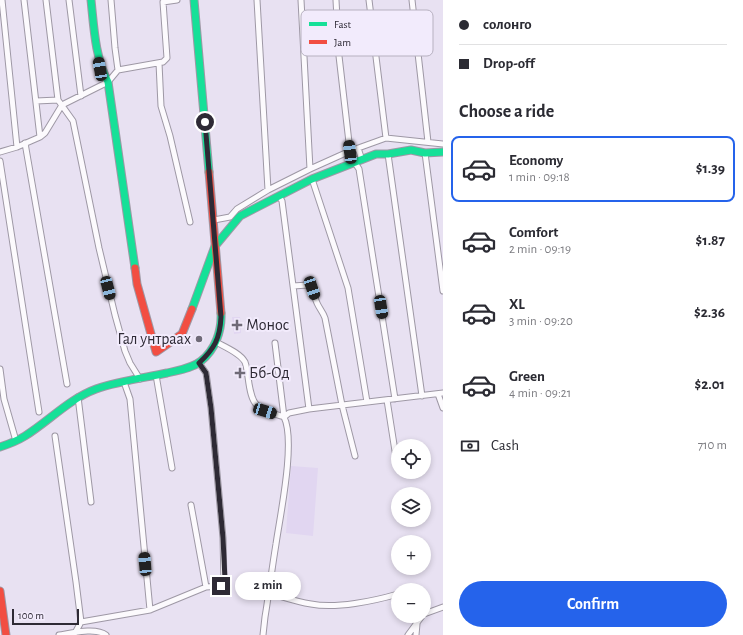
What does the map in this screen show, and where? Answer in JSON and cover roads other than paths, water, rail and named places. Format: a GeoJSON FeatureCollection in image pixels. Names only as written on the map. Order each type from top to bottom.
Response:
{"type":"FeatureCollection","features":[{"type":"Feature","properties":{"kind":"street"},"geometry":{"type":"LineString","coordinates":[[2,0],[17,147]]}},
{"type":"Feature","properties":{"kind":"street"},"geometry":{"type":"LineString","coordinates":[[24,0],[40,137]]}},
{"type":"Feature","properties":{"kind":"street"},"geometry":{"type":"LineString","coordinates":[[46,0],[58,100],[73,121],[99,248],[115,315],[125,351],[130,363],[140,378]]}},
{"type":"Feature","properties":{"kind":"street"},"geometry":{"type":"LineString","coordinates":[[69,0],[81,96]]}},
{"type":"Feature","properties":{"kind":"street"},"geometry":{"type":"LineString","coordinates":[[91,0],[95,40],[100,69],[108,82],[137,284],[156,352],[182,334],[215,246],[240,216],[312,179],[376,154],[388,154],[411,150],[425,153],[443,152]]}},
{"type":"Feature","properties":{"kind":"street"},"geometry":{"type":"LineString","coordinates":[[111,0],[114,48],[118,70]]}},
{"type":"Feature","properties":{"kind":"street"},"geometry":{"type":"LineString","coordinates":[[0,152],[17,147],[40,137],[45,133],[62,105],[108,82],[118,70],[163,62],[167,58],[163,1],[177,0]]}},
{"type":"Feature","properties":{"kind":"street"},"geometry":{"type":"LineString","coordinates":[[0,447],[16,441],[78,397],[94,390],[181,369],[199,363],[212,350],[216,342],[219,334],[221,317],[214,220],[194,0]]}},
{"type":"Feature","properties":{"kind":"street"},"geometry":{"type":"LineString","coordinates":[[257,0],[268,190]]}},
{"type":"Feature","properties":{"kind":"street"},"geometry":{"type":"LineString","coordinates":[[301,0],[302,10]]}},
{"type":"Feature","properties":{"kind":"street"},"geometry":{"type":"LineString","coordinates":[[336,0],[337,10]]}},
{"type":"Feature","properties":{"kind":"street"},"geometry":{"type":"LineString","coordinates":[[369,0],[370,10]]}},
{"type":"Feature","properties":{"kind":"street"},"geometry":{"type":"LineString","coordinates":[[412,0],[413,10]]}},
{"type":"Feature","properties":{"kind":"street"},"geometry":{"type":"LineString","coordinates":[[304,56],[310,169]]}},
{"type":"Feature","properties":{"kind":"street"},"geometry":{"type":"LineString","coordinates":[[339,56],[350,152]]}},
{"type":"Feature","properties":{"kind":"street"},"geometry":{"type":"LineString","coordinates":[[376,56],[386,138]]}},
{"type":"Feature","properties":{"kind":"street"},"geometry":{"type":"LineString","coordinates":[[418,56],[428,142]]}},
{"type":"Feature","properties":{"kind":"street"},"geometry":{"type":"LineString","coordinates":[[159,63],[161,106],[170,136],[190,222]]}},
{"type":"Feature","properties":{"kind":"street"},"geometry":{"type":"LineString","coordinates":[[36,101],[58,100]]}},
{"type":"Feature","properties":{"kind":"street"},"geometry":{"type":"LineString","coordinates":[[214,220],[230,217],[237,209],[268,190],[310,169],[358,148],[386,138],[443,144]]}},
{"type":"Feature","properties":{"kind":"street"},"geometry":{"type":"LineString","coordinates":[[25,143],[67,384]]}},
{"type":"Feature","properties":{"kind":"street"},"geometry":{"type":"LineString","coordinates":[[358,148],[359,169],[395,399]]}},
{"type":"Feature","properties":{"kind":"street"},"geometry":{"type":"LineString","coordinates":[[425,153],[443,291]]}},
{"type":"Feature","properties":{"kind":"street"},"geometry":{"type":"LineString","coordinates":[[388,154],[422,396]]}},
{"type":"Feature","properties":{"kind":"street"},"geometry":{"type":"LineString","coordinates":[[0,161],[39,412]]}},
{"type":"Feature","properties":{"kind":"street"},"geometry":{"type":"LineString","coordinates":[[312,179],[348,288],[367,402]]}},
{"type":"Feature","properties":{"kind":"street"},"geometry":{"type":"LineString","coordinates":[[279,196],[282,201],[309,409]]}},
{"type":"Feature","properties":{"kind":"street"},"geometry":{"type":"LineString","coordinates":[[293,286],[308,285],[312,288],[317,304],[322,311],[342,405],[355,456]]}},
{"type":"Feature","properties":{"kind":"street"},"geometry":{"type":"LineString","coordinates":[[216,342],[236,354],[245,362],[250,394],[258,407],[265,411],[284,417]]}},
{"type":"Feature","properties":{"kind":"street"},"geometry":{"type":"LineString","coordinates":[[263,635],[286,482],[288,435],[287,424],[284,417],[275,343]]}},
{"type":"Feature","properties":{"kind":"street"},"geometry":{"type":"LineString","coordinates":[[81,622],[150,610],[206,587],[221,586],[224,583],[225,572],[223,538],[211,408],[206,373],[199,363]]}},
{"type":"Feature","properties":{"kind":"street"},"geometry":{"type":"LineString","coordinates":[[0,369],[4,399],[16,441]]}},
{"type":"Feature","properties":{"kind":"street"},"geometry":{"type":"LineString","coordinates":[[156,375],[172,468]]}},
{"type":"Feature","properties":{"kind":"street"},"geometry":{"type":"LineString","coordinates":[[124,382],[130,399],[150,610]]}},
{"type":"Feature","properties":{"kind":"street"},"geometry":{"type":"LineString","coordinates":[[284,417],[288,414],[309,409],[441,393],[443,408]]}},
{"type":"Feature","properties":{"kind":"street"},"geometry":{"type":"LineString","coordinates":[[78,397],[91,502]]}},
{"type":"Feature","properties":{"kind":"street"},"geometry":{"type":"LineString","coordinates":[[387,400],[393,439]]}},
{"type":"Feature","properties":{"kind":"street"},"geometry":{"type":"LineString","coordinates":[[55,436],[81,622],[75,633]]}},
{"type":"Feature","properties":{"kind":"street"},"geometry":{"type":"LineString","coordinates":[[191,505],[206,587]]}},
{"type":"Feature","properties":{"kind":"street"},"geometry":{"type":"LineString","coordinates":[[0,592],[6,635]]}},
{"type":"Feature","properties":{"kind":"street"},"geometry":{"type":"LineString","coordinates":[[269,593],[311,604],[325,606],[375,601],[391,596]]}},
{"type":"Feature","properties":{"kind":"street"},"geometry":{"type":"LineString","coordinates":[[431,612],[443,607]]}},
{"type":"Feature","properties":{"kind":"street"},"geometry":{"type":"LineString","coordinates":[[408,635],[416,623]]}},
{"type":"Feature","properties":{"kind":"street"},"geometry":{"type":"LineString","coordinates":[[416,635],[417,623]]}},
{"type":"Feature","properties":{"kind":"street"},"geometry":{"type":"LineString","coordinates":[[59,635],[98,631],[106,635]]}},
{"type":"Feature","properties":{"kind":"place","name":"Монос"},"geometry":{"type":"Point","coordinates":[237,325]}},
{"type":"Feature","properties":{"kind":"place","name":"Гал унтраах"},"geometry":{"type":"Point","coordinates":[199,339]}},
{"type":"Feature","properties":{"kind":"place","name":"Бб-Од"},"geometry":{"type":"Point","coordinates":[240,373]}}]}
